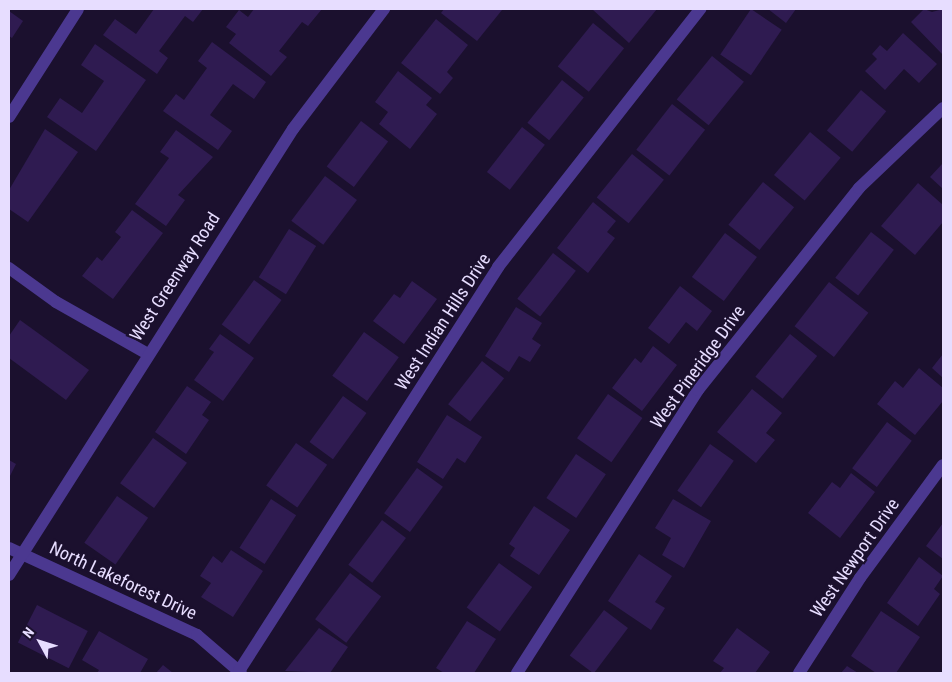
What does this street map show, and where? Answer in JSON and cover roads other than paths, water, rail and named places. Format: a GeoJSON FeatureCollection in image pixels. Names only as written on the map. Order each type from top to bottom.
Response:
{"type":"FeatureCollection","features":[{"type":"Feature","properties":{"kind":"street"},"geometry":{"type":"LineString","coordinates":[[9,117],[78,9]]}},
{"type":"Feature","properties":{"kind":"street","name":"West Greenway Road"},"geometry":{"type":"LineString","coordinates":[[9,575],[14,551],[146,353],[292,128],[384,9]]}},
{"type":"Feature","properties":{"kind":"street","name":"West Indian Hills Drive"},"geometry":{"type":"LineString","coordinates":[[240,672],[498,267],[700,9]]}},
{"type":"Feature","properties":{"kind":"street","name":"West Pineridge Drive"},"geometry":{"type":"LineString","coordinates":[[517,673],[698,390],[859,188],[943,108]]}},
{"type":"Feature","properties":{"kind":"street"},"geometry":{"type":"LineString","coordinates":[[9,268],[56,302],[146,353]]}},
{"type":"Feature","properties":{"kind":"street","name":"West Newport Drive"},"geometry":{"type":"LineString","coordinates":[[799,673],[860,578],[943,465]]}},
{"type":"Feature","properties":{"kind":"street","name":"North Lakeforest Drive"},"geometry":{"type":"LineString","coordinates":[[14,551],[197,634],[240,672]]}}]}
